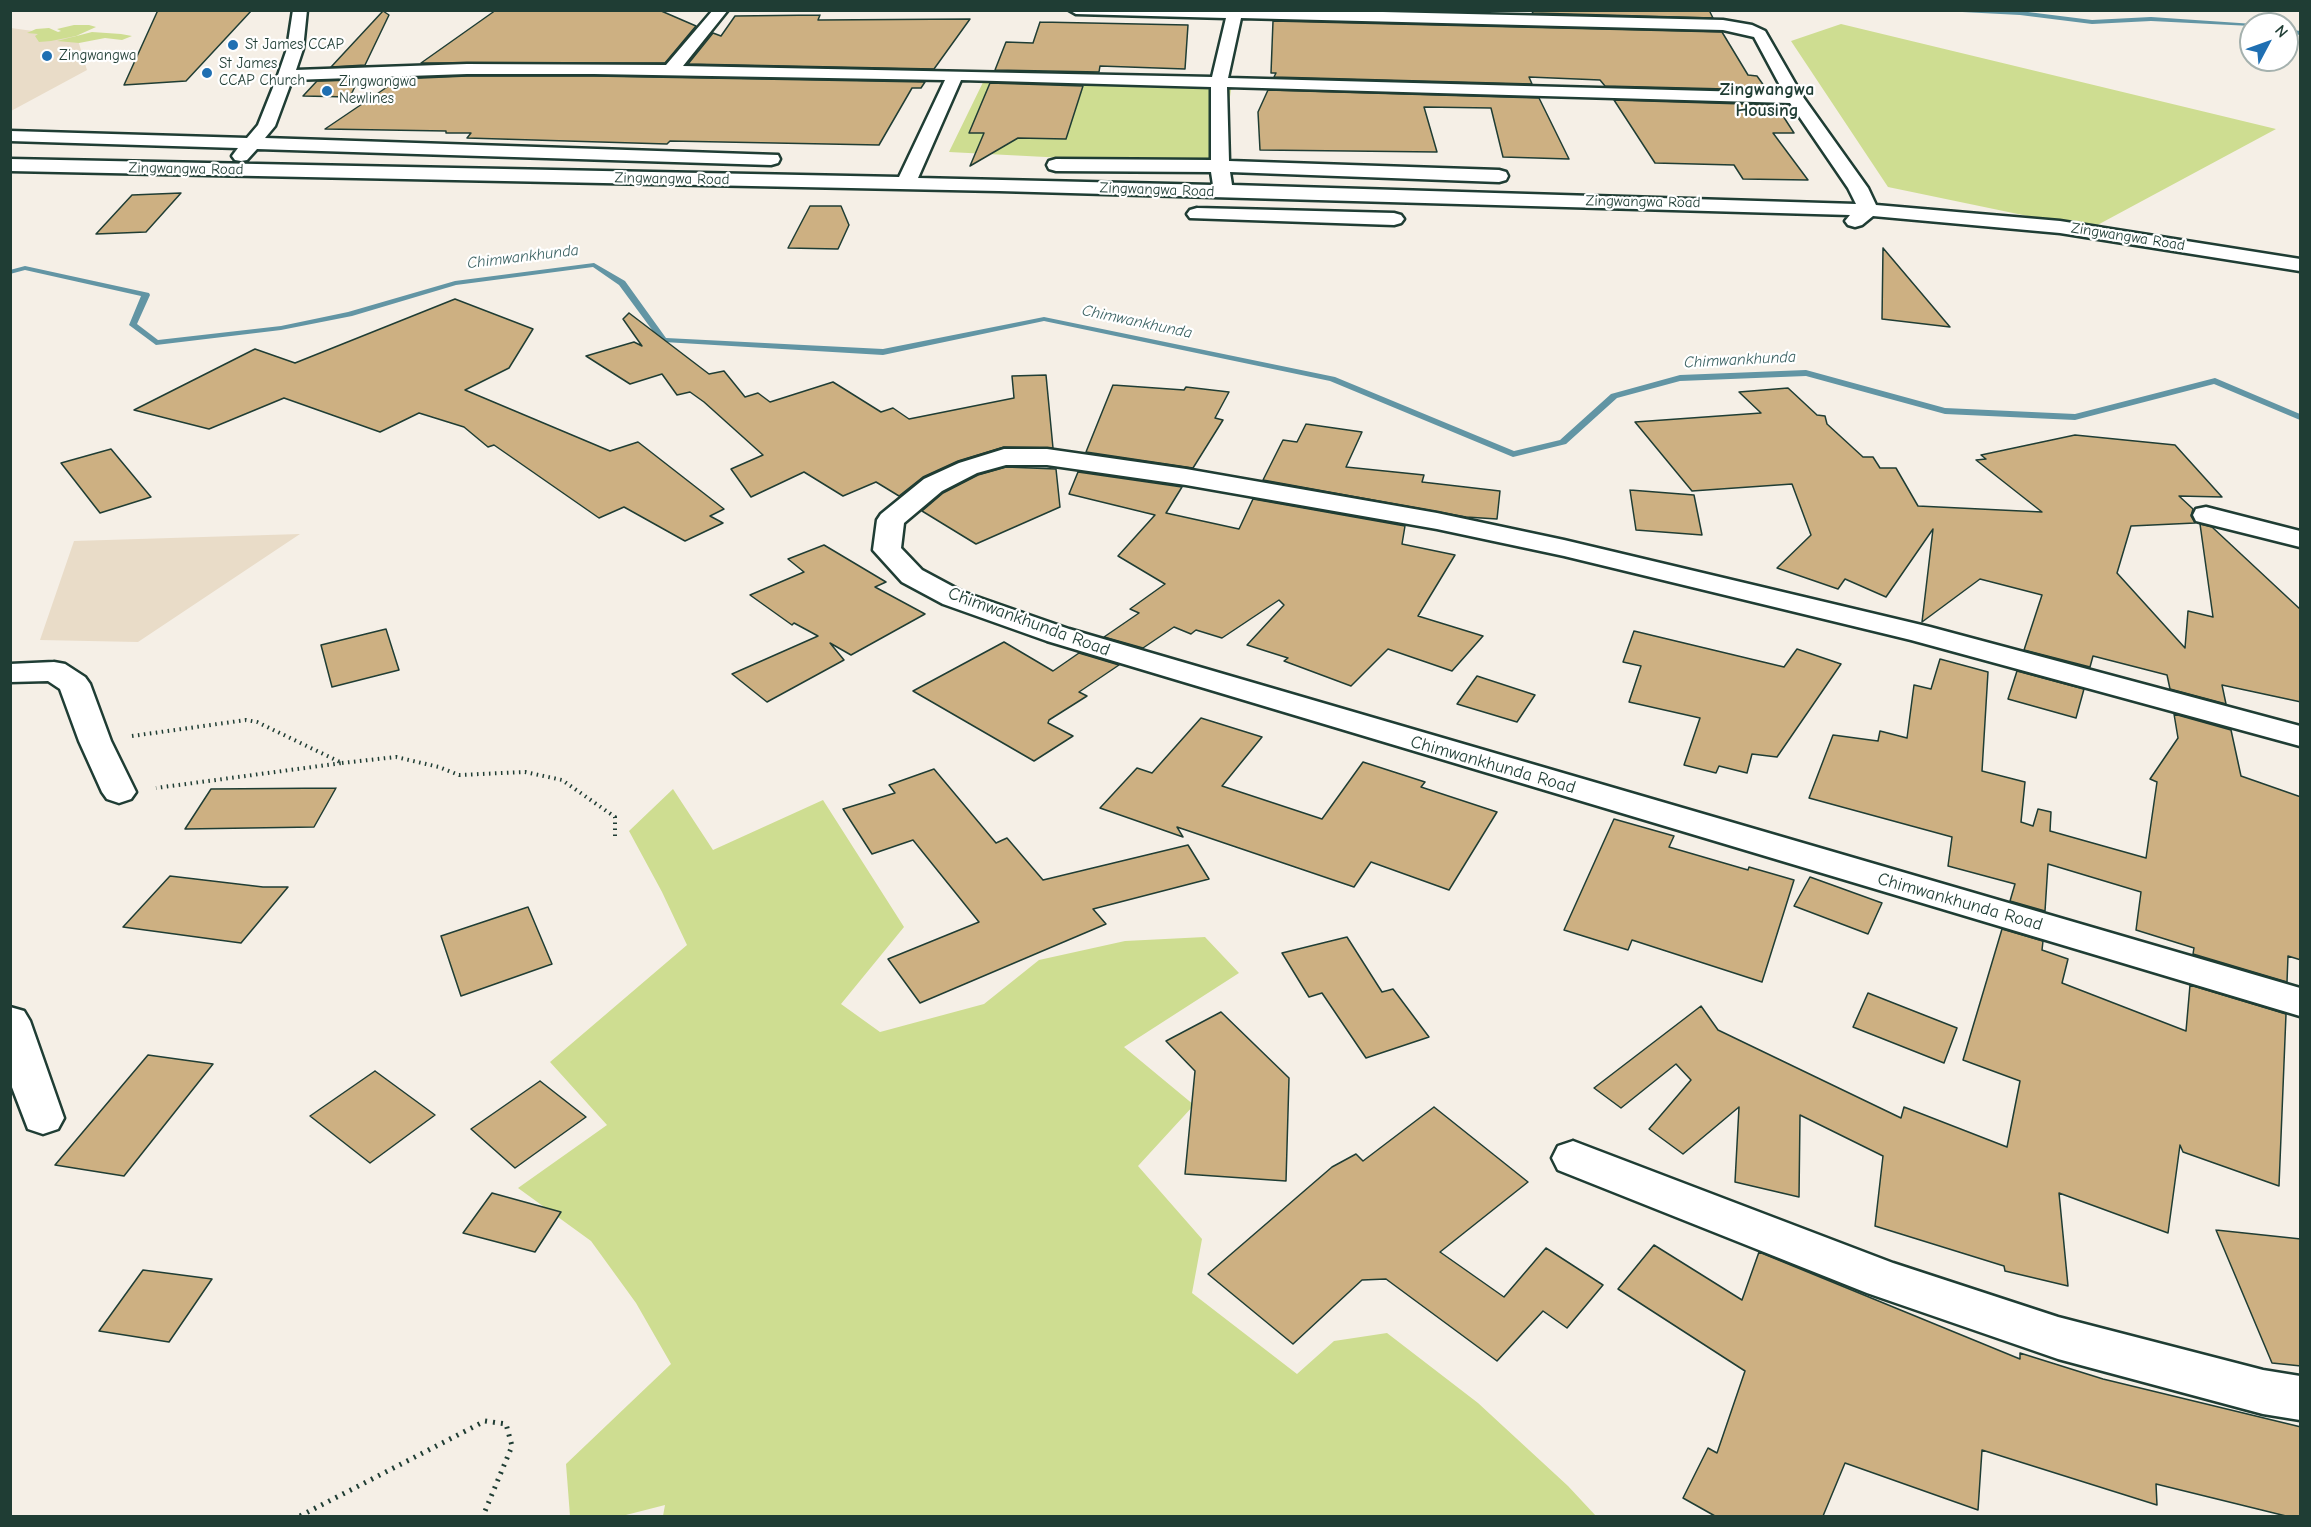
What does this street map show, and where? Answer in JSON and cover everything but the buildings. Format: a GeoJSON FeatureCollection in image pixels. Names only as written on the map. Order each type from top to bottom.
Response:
{"type":"FeatureCollection","features":[{"type":"Feature","properties":{"kind":"street"},"geometry":{"type":"LineString","coordinates":[[230,171],[266,126],[295,49],[300,10]]}},
{"type":"Feature","properties":{"kind":"street"},"geometry":{"type":"LineString","coordinates":[[670,71],[721,10]]}},
{"type":"Feature","properties":{"kind":"street"},"geometry":{"type":"LineString","coordinates":[[1076,10],[1657,22],[1738,27],[1760,34],[1795,98],[1858,188],[1869,210],[1856,220],[1830,227]]}},
{"type":"Feature","properties":{"kind":"street"},"geometry":{"type":"LineString","coordinates":[[1223,192],[1220,166],[1219,83],[1234,15]]}},
{"type":"Feature","properties":{"kind":"street"},"geometry":{"type":"LineString","coordinates":[[286,75],[467,69],[955,75],[1795,98]]}},
{"type":"Feature","properties":{"kind":"street"},"geometry":{"type":"LineString","coordinates":[[906,184],[913,163],[955,75]]}},
{"type":"Feature","properties":{"kind":"street"},"geometry":{"type":"LineString","coordinates":[[10,136],[794,159]]}},
{"type":"Feature","properties":{"kind":"street"},"geometry":{"type":"LineString","coordinates":[[890,162],[937,163]]}},
{"type":"Feature","properties":{"kind":"street"},"geometry":{"type":"LineString","coordinates":[[1043,164],[1220,166],[1514,176]]}},
{"type":"Feature","properties":{"kind":"street","name":"Zingwangwa Road"},"geometry":{"type":"LineString","coordinates":[[10,165],[999,185],[1869,210],[2060,227],[2301,265]]}},
{"type":"Feature","properties":{"kind":"street"},"geometry":{"type":"LineString","coordinates":[[10,182],[161,185],[180,180],[196,170]]}},
{"type":"Feature","properties":{"kind":"street"},"geometry":{"type":"LineString","coordinates":[[994,207],[999,185]]}},
{"type":"Feature","properties":{"kind":"street"},"geometry":{"type":"LineString","coordinates":[[1834,187],[1858,188]]}},
{"type":"Feature","properties":{"kind":"street"},"geometry":{"type":"LineString","coordinates":[[1296,217],[1299,194]]}},
{"type":"Feature","properties":{"kind":"street"},"geometry":{"type":"LineString","coordinates":[[1180,213],[1413,219]]}},
{"type":"Feature","properties":{"kind":"street","name":"Chimwankhunda Road"},"geometry":{"type":"LineString","coordinates":[[2301,736],[1919,633],[1564,548],[1437,521],[1186,477],[1047,457],[1004,457],[968,468],[933,484],[891,520],[887,550],[912,576],[953,598],[1058,635],[2301,1002]]}},
{"type":"Feature","properties":{"kind":"street"},"geometry":{"type":"LineString","coordinates":[[2206,515],[2301,539]]}},
{"type":"Feature","properties":{"kind":"street"},"geometry":{"type":"LineString","coordinates":[[10,673],[54,671],[74,684],[95,741],[119,792]]}},
{"type":"Feature","properties":{"kind":"street"},"geometry":{"type":"LineString","coordinates":[[10,1021],[43,1119]]}},
{"type":"Feature","properties":{"kind":"street"},"geometry":{"type":"LineString","coordinates":[[1573,1158],[1883,1279],[2047,1334],[2263,1392],[2301,1398]]}},
{"type":"Feature","properties":{"kind":"path"},"geometry":{"type":"LineString","coordinates":[[95,741],[246,720],[257,722],[342,763]]}},
{"type":"Feature","properties":{"kind":"path"},"geometry":{"type":"LineString","coordinates":[[119,792],[396,758],[439,766],[459,775],[525,772],[562,780],[615,818],[615,838]]}},
{"type":"Feature","properties":{"kind":"path"},"geometry":{"type":"LineString","coordinates":[[300,1516],[485,1421],[506,1424],[512,1446],[483,1516]]}},
{"type":"Feature","properties":{"kind":"shaded area","name":"Zingwangwa"},"geometry":{"type":"Polygon","coordinates":[[[11,28],[77,37],[87,70],[11,111],[11,28]]]}},
{"type":"Feature","properties":{"kind":"shaded area"},"geometry":{"type":"Polygon","coordinates":[[[300,534],[138,642],[40,640],[74,541],[300,534]]]}},
{"type":"Feature","properties":{"kind":"green space"},"geometry":{"type":"Polygon","coordinates":[[[1841,24],[2276,129],[2090,229],[1888,187],[1791,41],[1841,24]]]}},
{"type":"Feature","properties":{"kind":"green space"},"geometry":{"type":"Polygon","coordinates":[[[74,25],[96,27],[76,36],[51,41],[39,42],[35,36],[38,34],[27,33],[36,29],[49,28],[58,32],[61,31],[57,29],[74,25]]]}},
{"type":"Feature","properties":{"kind":"green space"},"geometry":{"type":"Polygon","coordinates":[[[92,32],[132,36],[122,40],[105,38],[79,43],[57,41],[92,32]]]}},
{"type":"Feature","properties":{"kind":"green space"},"geometry":{"type":"Polygon","coordinates":[[[988,72],[1233,76],[1220,166],[949,152],[988,72]]]}},
{"type":"Feature","properties":{"kind":"green space"},"geometry":{"type":"Polygon","coordinates":[[[673,789],[713,850],[823,800],[904,927],[841,1004],[880,1032],[984,1004],[1039,960],[1125,941],[1205,937],[1239,973],[1124,1047],[1194,1105],[1138,1166],[1202,1239],[1192,1293],[1297,1374],[1334,1341],[1387,1333],[1478,1403],[1568,1486],[1596,1516],[663,1516],[665,1505],[622,1516],[570,1516],[566,1464],[671,1364],[636,1303],[591,1241],[518,1188],[607,1125],[550,1062],[687,945],[629,831],[673,789]]]}},
{"type":"Feature","properties":{"kind":"waterway"},"geometry":{"type":"LineString","coordinates":[[1926,10],[2020,13],[2092,22],[2151,19],[2239,23]]}},
{"type":"Feature","properties":{"kind":"waterway","name":"Chimwankhunda"},"geometry":{"type":"LineString","coordinates":[[10,272],[25,268],[146,295],[133,325],[156,343],[281,328],[349,314],[455,283],[594,265],[622,283],[664,340],[883,352],[1044,319],[1332,379],[1513,454],[1563,442],[1614,396],[1680,378],[1806,373],[1945,411],[2075,417],[2215,381],[2300,417]]}},
{"type":"Feature","properties":{"kind":"place","name":"St James CCAP"},"geometry":{"type":"Point","coordinates":[233,45]}},
{"type":"Feature","properties":{"kind":"place","name":"Zingwangwa"},"geometry":{"type":"Point","coordinates":[47,56]}},
{"type":"Feature","properties":{"kind":"place","name":"St James CCAP Church"},"geometry":{"type":"Point","coordinates":[207,73]}},
{"type":"Feature","properties":{"kind":"place","name":"Zingwangwa Newlines"},"geometry":{"type":"Point","coordinates":[327,91]}},
{"type":"Feature","properties":{"kind":"district","name":"Zingwangwa Housing"},"geometry":{"type":"Point","coordinates":[1767,100]}}]}
